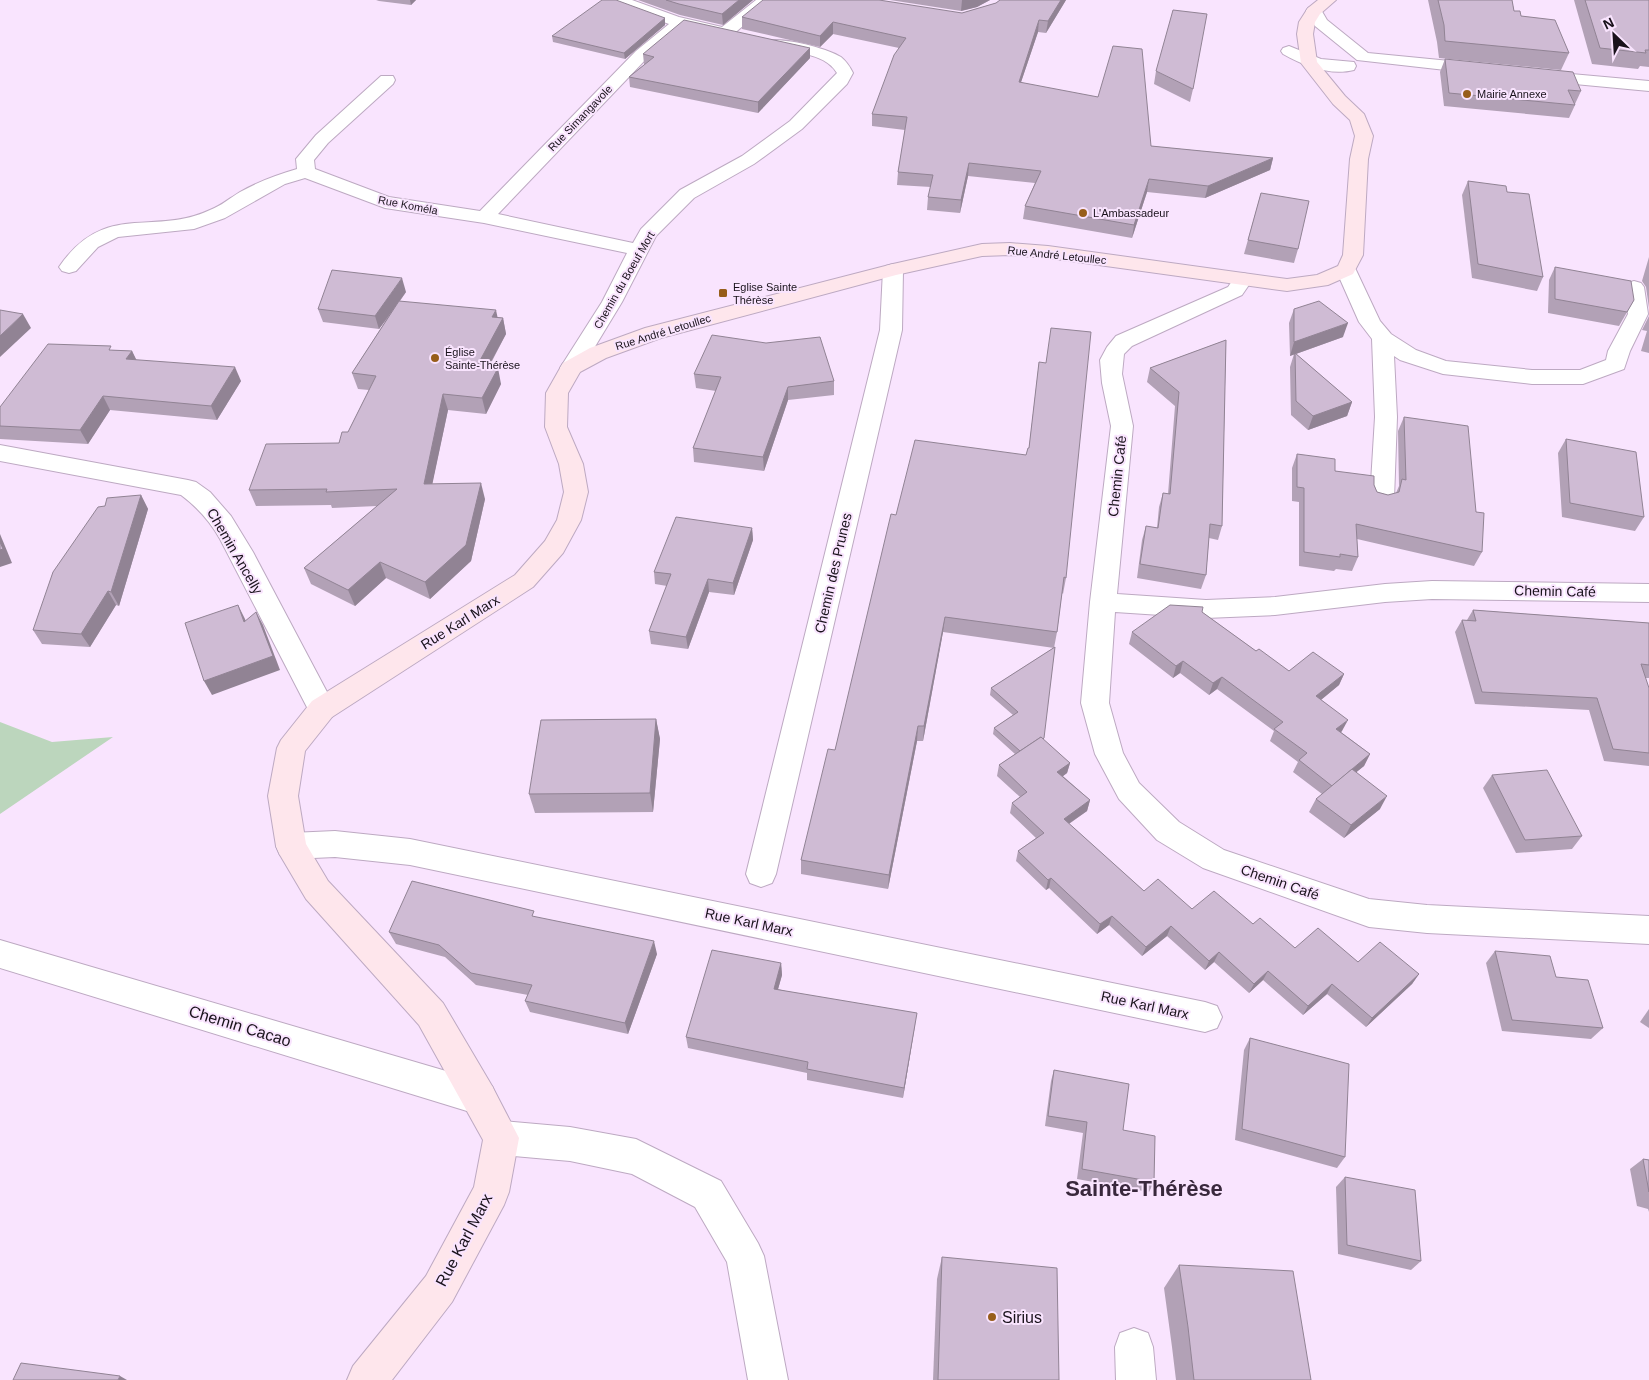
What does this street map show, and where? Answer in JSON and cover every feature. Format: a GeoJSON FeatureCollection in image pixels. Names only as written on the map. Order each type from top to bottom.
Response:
{"type":"FeatureCollection","features":[{"type":"Feature","properties":{"kind":"main road"},"geometry":{"type":"LineString","coordinates":[[1293,18],[1305,8],[1317,6],[1328,0]]}},
{"type":"Feature","properties":{"kind":"main road"},"geometry":{"type":"LineString","coordinates":[[1317,6],[1307,22],[1305,34],[1309,62],[1339,100],[1358,118],[1364,136],[1359,158],[1353,255],[1346,270]]}},
{"type":"Feature","properties":{"kind":"main road"},"geometry":{"type":"LineString","coordinates":[[1288,44],[1295,70],[1308,81],[1339,100]]}},
{"type":"Feature","properties":{"kind":"main road","name":"Rue André Letoullec"},"geometry":{"type":"LineString","coordinates":[[571,368],[598,353],[654,333],[893,270],[982,250],[1010,249],[1048,252],[1287,285],[1321,281],[1346,270]]}},
{"type":"Feature","properties":{"kind":"main road","name":"Rue Karl Marx"},"geometry":{"type":"LineString","coordinates":[[367,1380],[440,1289],[491,1192],[501,1138],[431,1014],[317,890],[291,846],[283,796],[291,748],[322,709],[524,581],[554,547],[569,520],[576,492],[571,464],[556,426],[558,393],[571,368]]}},
{"type":"Feature","properties":{"kind":"street","name":"Chemin du Boeuf Mort"},"geometry":{"type":"LineString","coordinates":[[571,368],[612,302],[648,233],[687,194],[748,160],[796,125],[841,80],[845,72],[843,66],[826,55],[680,23],[618,0]]}},
{"type":"Feature","properties":{"kind":"street"},"geometry":{"type":"LineString","coordinates":[[725,33],[766,0]]}},
{"type":"Feature","properties":{"kind":"street"},"geometry":{"type":"LineString","coordinates":[[1317,6],[1321,23],[1363,57],[1500,72]]}},
{"type":"Feature","properties":{"kind":"street","name":"Rue Simangavole"},"geometry":{"type":"LineString","coordinates":[[484,217],[642,54],[680,23]]}},
{"type":"Feature","properties":{"kind":"street"},"geometry":{"type":"LineString","coordinates":[[1340,38],[1305,34],[1288,44],[1309,62],[1330,67],[1348,66],[1363,57]]}},
{"type":"Feature","properties":{"kind":"street"},"geometry":{"type":"LineString","coordinates":[[1339,100],[1342,78],[1348,66]]}},
{"type":"Feature","properties":{"kind":"street"},"geometry":{"type":"LineString","coordinates":[[1519,74],[1649,86]]}},
{"type":"Feature","properties":{"kind":"street"},"geometry":{"type":"LineString","coordinates":[[69,266],[91,243],[112,232],[132,228],[187,225],[218,214],[278,180],[306,172],[305,159],[322,139],[387,80]]}},
{"type":"Feature","properties":{"kind":"street","name":"Rue Koméla"},"geometry":{"type":"LineString","coordinates":[[306,172],[385,202],[484,217],[639,250]]}},
{"type":"Feature","properties":{"kind":"street","name":"Chemin des Prunes"},"geometry":{"type":"LineString","coordinates":[[761,874],[891,330],[893,270]]}},
{"type":"Feature","properties":{"kind":"street"},"geometry":{"type":"LineString","coordinates":[[1346,270],[1370,322],[1382,339],[1408,355],[1443,367],[1532,377],[1583,376],[1616,364],[1619,351],[1638,314],[1634,287]]}},
{"type":"Feature","properties":{"kind":"street","name":"Chemin Café"},"geometry":{"type":"LineString","coordinates":[[1242,279],[1235,291],[1124,341],[1115,349],[1111,360],[1116,400],[1122,426],[1103,602],[1095,703],[1109,754],[1129,791],[1168,831],[1214,859],[1369,913],[1427,919],[1649,930]]}},
{"type":"Feature","properties":{"kind":"street"},"geometry":{"type":"LineString","coordinates":[[1382,339],[1386,417],[1382,500]]}},
{"type":"Feature","properties":{"kind":"street","name":"Chemin Ancelly"},"geometry":{"type":"LineString","coordinates":[[0,452],[188,488],[201,496],[229,534],[322,709]]}},
{"type":"Feature","properties":{"kind":"street","name":"Chemin Café"},"geometry":{"type":"LineString","coordinates":[[1103,602],[1206,609],[1275,606],[1385,593],[1432,590],[1649,593]]}},
{"type":"Feature","properties":{"kind":"street","name":"Rue Karl Marx"},"geometry":{"type":"LineString","coordinates":[[291,846],[335,844],[410,852],[1205,1017]]}},
{"type":"Feature","properties":{"kind":"street","name":"Chemin Cacao"},"geometry":{"type":"LineString","coordinates":[[0,954],[480,1098]]}},
{"type":"Feature","properties":{"kind":"street"},"geometry":{"type":"LineString","coordinates":[[501,1138],[570,1144],[636,1158],[708,1194],[745,1256],[768,1380]]}},
{"type":"Feature","properties":{"kind":"green space"},"geometry":{"type":"Polygon","coordinates":[[[0,722],[52,742],[113,737],[0,814],[0,722]]]}},
{"type":"Feature","properties":{"kind":"building"},"geometry":{"type":"Polygon","coordinates":[[[602,0],[616,0],[665,18],[624,53],[552,36],[602,0]]]}},
{"type":"Feature","properties":{"kind":"building"},"geometry":{"type":"Polygon","coordinates":[[[666,0],[739,0],[722,14],[666,0]]]}},
{"type":"Feature","properties":{"kind":"building"},"geometry":{"type":"Polygon","coordinates":[[[763,0],[879,0],[962,13],[996,3],[1000,0],[1061,0],[1048,21],[1039,20],[1019,82],[1098,97],[1113,46],[1142,49],[1151,146],[1273,158],[1208,186],[1149,179],[1134,225],[1025,206],[1041,171],[969,163],[961,200],[928,197],[933,175],[898,172],[907,117],[872,114],[894,55],[906,38],[833,22],[820,36],[742,17],[763,0]]]}},
{"type":"Feature","properties":{"kind":"building"},"geometry":{"type":"Polygon","coordinates":[[[1438,0],[1512,0],[1514,11],[1520,11],[1521,16],[1555,20],[1569,53],[1445,41],[1444,25],[1438,0]]]}},
{"type":"Feature","properties":{"kind":"building"},"geometry":{"type":"Polygon","coordinates":[[[1585,0],[1649,0],[1649,50],[1645,50],[1646,53],[1600,48],[1585,0]]]}},
{"type":"Feature","properties":{"kind":"building"},"geometry":{"type":"Polygon","coordinates":[[[1173,10],[1207,14],[1193,89],[1156,71],[1173,10]]]}},
{"type":"Feature","properties":{"kind":"building"},"geometry":{"type":"Polygon","coordinates":[[[684,20],[810,48],[758,102],[629,77],[654,57],[643,54],[684,20]]]}},
{"type":"Feature","properties":{"kind":"building"},"geometry":{"type":"Polygon","coordinates":[[[1445,59],[1573,72],[1581,91],[1568,90],[1575,105],[1449,93],[1445,59]]]}},
{"type":"Feature","properties":{"kind":"building"},"geometry":{"type":"Polygon","coordinates":[[[1468,181],[1506,186],[1507,192],[1529,194],[1543,277],[1478,264],[1468,181]]]}},
{"type":"Feature","properties":{"kind":"building"},"geometry":{"type":"Polygon","coordinates":[[[1261,193],[1309,201],[1298,249],[1248,240],[1261,193]]]}},
{"type":"Feature","properties":{"kind":"building"},"geometry":{"type":"Polygon","coordinates":[[[1555,267],[1631,281],[1634,300],[1627,312],[1555,299],[1555,267]]]}},
{"type":"Feature","properties":{"kind":"building"},"geometry":{"type":"Polygon","coordinates":[[[332,270],[402,278],[375,316],[318,309],[332,270]]]}},
{"type":"Feature","properties":{"kind":"building"},"geometry":{"type":"Polygon","coordinates":[[[399,301],[496,310],[492,317],[503,318],[477,366],[498,368],[482,398],[443,394],[424,484],[481,483],[466,545],[425,582],[380,562],[348,590],[304,568],[397,489],[326,492],[327,489],[249,490],[266,444],[339,443],[342,432],[348,432],[376,376],[352,373],[399,301]]]}},
{"type":"Feature","properties":{"kind":"building"},"geometry":{"type":"Polygon","coordinates":[[[1319,301],[1348,323],[1294,342],[1294,309],[1319,301]]]}},
{"type":"Feature","properties":{"kind":"building"},"geometry":{"type":"Polygon","coordinates":[[[0,310],[23,314],[0,336],[0,310]]]}},
{"type":"Feature","properties":{"kind":"building"},"geometry":{"type":"Polygon","coordinates":[[[1051,328],[1091,332],[1066,578],[1064,577],[1057,632],[945,617],[924,726],[918,726],[889,875],[801,860],[828,749],[835,750],[891,514],[896,515],[915,440],[1026,455],[1029,448],[1039,362],[1046,363],[1051,328]]]}},
{"type":"Feature","properties":{"kind":"building"},"geometry":{"type":"Polygon","coordinates":[[[712,335],[766,343],[820,337],[834,381],[788,387],[763,457],[693,448],[721,377],[694,374],[712,335]]]}},
{"type":"Feature","properties":{"kind":"building"},"geometry":{"type":"Polygon","coordinates":[[[1226,340],[1222,526],[1210,524],[1206,575],[1140,564],[1146,526],[1158,528],[1163,493],[1170,494],[1179,392],[1150,368],[1226,340]]]}},
{"type":"Feature","properties":{"kind":"building"},"geometry":{"type":"Polygon","coordinates":[[[48,344],[111,346],[109,350],[132,351],[126,359],[235,367],[211,406],[103,396],[80,430],[0,426],[0,407],[48,344]]]}},
{"type":"Feature","properties":{"kind":"building"},"geometry":{"type":"Polygon","coordinates":[[[1295,353],[1352,402],[1313,416],[1296,401],[1295,353]]]}},
{"type":"Feature","properties":{"kind":"building"},"geometry":{"type":"Polygon","coordinates":[[[1404,417],[1468,426],[1476,512],[1484,513],[1482,552],[1356,524],[1358,557],[1340,554],[1340,557],[1304,552],[1304,488],[1297,487],[1297,454],[1335,459],[1335,471],[1374,476],[1374,485],[1377,492],[1388,495],[1399,492],[1402,479],[1406,480],[1404,417]]]}},
{"type":"Feature","properties":{"kind":"building"},"geometry":{"type":"Polygon","coordinates":[[[1566,439],[1636,452],[1644,517],[1570,503],[1566,439]]]}},
{"type":"Feature","properties":{"kind":"building"},"geometry":{"type":"Polygon","coordinates":[[[141,495],[111,592],[108,591],[81,634],[33,630],[53,572],[98,507],[105,506],[107,498],[141,495]]]}},
{"type":"Feature","properties":{"kind":"building"},"geometry":{"type":"Polygon","coordinates":[[[676,517],[752,528],[733,583],[708,579],[686,637],[649,631],[671,574],[654,572],[676,517]]]}},
{"type":"Feature","properties":{"kind":"building"},"geometry":{"type":"Polygon","coordinates":[[[238,605],[244,622],[256,612],[273,656],[204,681],[185,623],[238,605]]]}},
{"type":"Feature","properties":{"kind":"building"},"geometry":{"type":"Polygon","coordinates":[[[1170,605],[1203,607],[1202,612],[1256,651],[1259,649],[1289,671],[1313,652],[1344,674],[1316,696],[1348,720],[1336,729],[1370,754],[1332,786],[1299,760],[1307,753],[1274,729],[1283,722],[1222,677],[1213,683],[1183,661],[1176,666],[1132,632],[1170,605]]]}},
{"type":"Feature","properties":{"kind":"building"},"geometry":{"type":"Polygon","coordinates":[[[1473,610],[1649,623],[1649,665],[1641,664],[1649,688],[1649,753],[1613,749],[1597,698],[1482,692],[1462,620],[1476,621],[1473,610]]]}},
{"type":"Feature","properties":{"kind":"building"},"geometry":{"type":"Polygon","coordinates":[[[1055,647],[1044,738],[1041,737],[1020,751],[994,728],[1018,712],[991,688],[1055,647]]]}},
{"type":"Feature","properties":{"kind":"building"},"geometry":{"type":"Polygon","coordinates":[[[656,719],[650,793],[529,794],[541,720],[656,719]]]}},
{"type":"Feature","properties":{"kind":"building"},"geometry":{"type":"Polygon","coordinates":[[[1041,737],[1070,763],[1057,772],[1090,800],[1064,819],[1144,891],[1158,879],[1192,909],[1214,891],[1253,924],[1260,918],[1295,948],[1318,928],[1358,962],[1380,942],[1419,974],[1372,1018],[1332,984],[1308,1006],[1268,971],[1254,984],[1219,952],[1209,961],[1171,926],[1146,947],[1112,916],[1100,924],[1051,878],[1048,880],[1018,851],[1044,833],[1012,803],[1027,792],[999,765],[1041,737]]]}},
{"type":"Feature","properties":{"kind":"building"},"geometry":{"type":"Polygon","coordinates":[[[1352,769],[1387,796],[1351,825],[1316,799],[1352,769]]]}},
{"type":"Feature","properties":{"kind":"building"},"geometry":{"type":"Polygon","coordinates":[[[1547,770],[1582,836],[1525,840],[1492,775],[1547,770]]]}},
{"type":"Feature","properties":{"kind":"building"},"geometry":{"type":"Polygon","coordinates":[[[412,881],[534,911],[532,916],[654,941],[625,1023],[525,1001],[532,985],[471,973],[439,945],[389,932],[412,881]]]}},
{"type":"Feature","properties":{"kind":"building"},"geometry":{"type":"Polygon","coordinates":[[[712,950],[781,963],[774,989],[917,1013],[904,1088],[807,1069],[808,1062],[686,1037],[712,950]]]}},
{"type":"Feature","properties":{"kind":"building"},"geometry":{"type":"Polygon","coordinates":[[[1495,951],[1550,956],[1556,977],[1588,980],[1603,1028],[1512,1020],[1495,951]]]}},
{"type":"Feature","properties":{"kind":"building"},"geometry":{"type":"Polygon","coordinates":[[[1250,1038],[1349,1064],[1345,1157],[1242,1129],[1250,1038]]]}},
{"type":"Feature","properties":{"kind":"building"},"geometry":{"type":"Polygon","coordinates":[[[1054,1070],[1129,1084],[1123,1130],[1155,1136],[1154,1182],[1082,1169],[1087,1122],[1048,1116],[1054,1070]]]}},
{"type":"Feature","properties":{"kind":"building"},"geometry":{"type":"Polygon","coordinates":[[[1643,1159],[1649,1160],[1649,1192],[1643,1159]]]}},
{"type":"Feature","properties":{"kind":"building"},"geometry":{"type":"Polygon","coordinates":[[[1345,1177],[1415,1190],[1421,1261],[1347,1245],[1345,1177]]]}},
{"type":"Feature","properties":{"kind":"building","name":"Sirius"},"geometry":{"type":"Polygon","coordinates":[[[942,1257],[1057,1268],[1059,1380],[938,1380],[942,1257]]]}},
{"type":"Feature","properties":{"kind":"building"},"geometry":{"type":"Polygon","coordinates":[[[1179,1265],[1293,1271],[1311,1380],[1194,1380],[1179,1265]]]}},
{"type":"Feature","properties":{"kind":"building"},"geometry":{"type":"Polygon","coordinates":[[[21,1363],[120,1376],[118,1380],[13,1380],[21,1363]]]}},
{"type":"Feature","properties":{"kind":"place","name":"Mairie Annexe"},"geometry":{"type":"Point","coordinates":[1467,94]}},
{"type":"Feature","properties":{"kind":"place","name":"L'Ambassadeur"},"geometry":{"type":"Point","coordinates":[1083,213]}},
{"type":"Feature","properties":{"kind":"place","name":"Eglise Sainte Thérèse"},"geometry":{"type":"Point","coordinates":[723,293]}},
{"type":"Feature","properties":{"kind":"place","name":"Église Sainte-Thérèse"},"geometry":{"type":"Point","coordinates":[435,358]}},
{"type":"Feature","properties":{"kind":"place","name":"Sirius"},"geometry":{"type":"Point","coordinates":[992,1317]}},
{"type":"Feature","properties":{"kind":"district","name":"Sainte-Thérèse"},"geometry":{"type":"Point","coordinates":[1144,1188]}}]}
